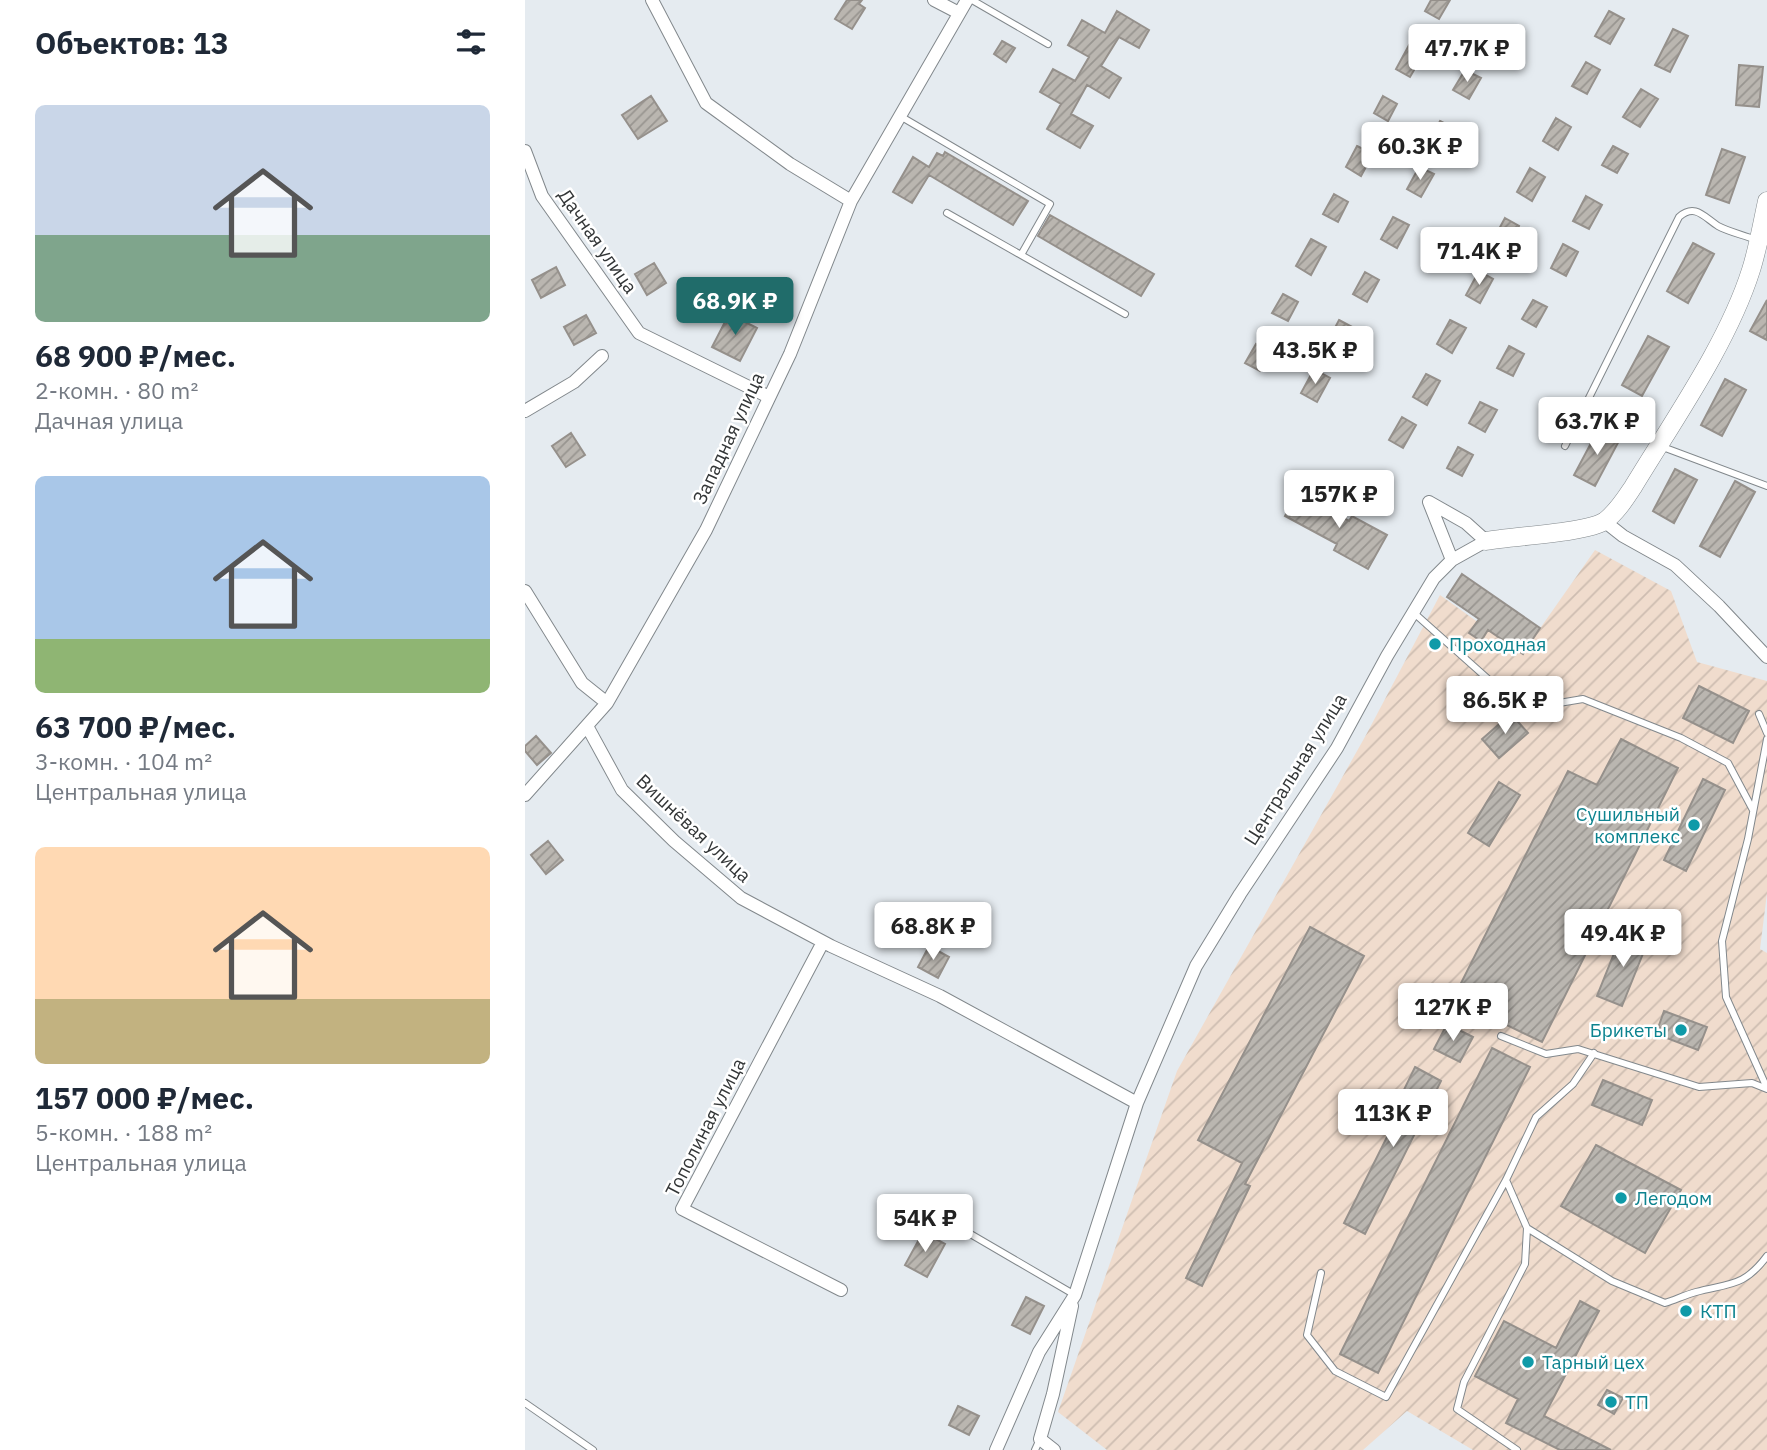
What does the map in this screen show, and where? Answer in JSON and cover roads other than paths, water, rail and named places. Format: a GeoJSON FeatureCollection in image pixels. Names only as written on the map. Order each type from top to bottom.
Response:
{"type":"FeatureCollection","features":[{"type":"Feature","properties":{"kind":"street"},"geometry":{"type":"LineString","coordinates":[[652,0],[706,103],[790,164],[851,201]]}},
{"type":"Feature","properties":{"kind":"street"},"geometry":{"type":"LineString","coordinates":[[934,0],[959,13]]}},
{"type":"Feature","properties":{"kind":"street","name":"Западная улица"},"geometry":{"type":"LineString","coordinates":[[525,795],[607,703],[706,530],[790,354],[851,201],[959,13],[970,0]]}},
{"type":"Feature","properties":{"kind":"street","name":"Дачная улица"},"geometry":{"type":"LineString","coordinates":[[525,150],[542,196],[639,333],[769,397]]}},
{"type":"Feature","properties":{"kind":"street"},"geometry":{"type":"LineString","coordinates":[[1766,655],[1675,565],[1623,536],[1604,521],[1626,498],[1715,349],[1751,269],[1767,201]]}},
{"type":"Feature","properties":{"kind":"street"},"geometry":{"type":"LineString","coordinates":[[525,411],[574,382],[601,356]]}},
{"type":"Feature","properties":{"kind":"street"},"geometry":{"type":"LineString","coordinates":[[1452,560],[1429,502],[1466,523],[1486,541]]}},
{"type":"Feature","properties":{"kind":"street","name":"Центральная улица"},"geometry":{"type":"LineString","coordinates":[[996,1449],[1039,1352],[1075,1295],[1137,1103],[1196,966],[1240,894],[1337,748],[1412,612],[1434,578],[1452,560],[1486,541],[1586,528],[1604,521]]}},
{"type":"Feature","properties":{"kind":"street"},"geometry":{"type":"LineString","coordinates":[[525,592],[582,683],[607,703]]}},
{"type":"Feature","properties":{"kind":"street","name":"Вишнёвая улица"},"geometry":{"type":"LineString","coordinates":[[587,726],[622,790],[674,841],[741,898],[823,942],[940,996],[1137,1103]]}},
{"type":"Feature","properties":{"kind":"street","name":"Тополиная улица"},"geometry":{"type":"LineString","coordinates":[[823,942],[682,1209],[841,1290]]}},
{"type":"Feature","properties":{"kind":"street"},"geometry":{"type":"LineString","coordinates":[[1054,1450],[1037,1445],[1053,1394],[1075,1295]]}},
{"type":"Feature","properties":{"kind":"lane"},"geometry":{"type":"LineString","coordinates":[[970,0],[1048,44]]}},
{"type":"Feature","properties":{"kind":"lane"},"geometry":{"type":"LineString","coordinates":[[899,116],[1050,204],[1021,255]]}},
{"type":"Feature","properties":{"kind":"lane"},"geometry":{"type":"LineString","coordinates":[[1565,446],[1679,217],[1686,211],[1696,211],[1717,226],[1758,240]]}},
{"type":"Feature","properties":{"kind":"lane"},"geometry":{"type":"LineString","coordinates":[[947,213],[1125,314]]}},
{"type":"Feature","properties":{"kind":"lane"},"geometry":{"type":"LineString","coordinates":[[1658,445],[1767,486]]}},
{"type":"Feature","properties":{"kind":"lane"},"geometry":{"type":"LineString","coordinates":[[1412,612],[1488,679],[1529,708],[1583,699],[1681,738],[1728,763],[1753,810]]}},
{"type":"Feature","properties":{"kind":"lane"},"geometry":{"type":"LineString","coordinates":[[1759,714],[1767,733]]}},
{"type":"Feature","properties":{"kind":"lane"},"geometry":{"type":"LineString","coordinates":[[1767,739],[1723,941],[1726,997],[1767,1089]]}},
{"type":"Feature","properties":{"kind":"lane"},"geometry":{"type":"LineString","coordinates":[[1501,1036],[1546,1055],[1578,1049],[1699,1087],[1752,1083],[1767,1089]]}},
{"type":"Feature","properties":{"kind":"lane"},"geometry":{"type":"LineString","coordinates":[[1321,1273],[1307,1335],[1335,1371],[1386,1398],[1506,1180],[1536,1116],[1573,1084],[1594,1053]]}},
{"type":"Feature","properties":{"kind":"lane"},"geometry":{"type":"LineString","coordinates":[[1506,1180],[1527,1228],[1525,1264],[1464,1382],[1457,1409],[1517,1450]]}},
{"type":"Feature","properties":{"kind":"lane"},"geometry":{"type":"LineString","coordinates":[[932,1211],[1075,1295]]}},
{"type":"Feature","properties":{"kind":"lane"},"geometry":{"type":"LineString","coordinates":[[1527,1228],[1612,1282],[1665,1303],[1696,1292],[1731,1285],[1747,1277],[1767,1256]]}},
{"type":"Feature","properties":{"kind":"lane"},"geometry":{"type":"LineString","coordinates":[[525,1402],[593,1450]]}},
{"type":"Feature","properties":{"kind":"place","name":"Проходная"},"geometry":{"type":"Point","coordinates":[1435,644]}},
{"type":"Feature","properties":{"kind":"place","name":"Сушильный комплекс"},"geometry":{"type":"Point","coordinates":[1694,825]}},
{"type":"Feature","properties":{"kind":"place","name":"Брикеты"},"geometry":{"type":"Point","coordinates":[1681,1030]}},
{"type":"Feature","properties":{"kind":"place","name":"Легодом"},"geometry":{"type":"Point","coordinates":[1621,1198]}},
{"type":"Feature","properties":{"kind":"place","name":"КТП"},"geometry":{"type":"Point","coordinates":[1686,1311]}},
{"type":"Feature","properties":{"kind":"place","name":"Тарный цех"},"geometry":{"type":"Point","coordinates":[1528,1362]}},
{"type":"Feature","properties":{"kind":"place","name":"ТП"},"geometry":{"type":"Point","coordinates":[1611,1402]}}]}
